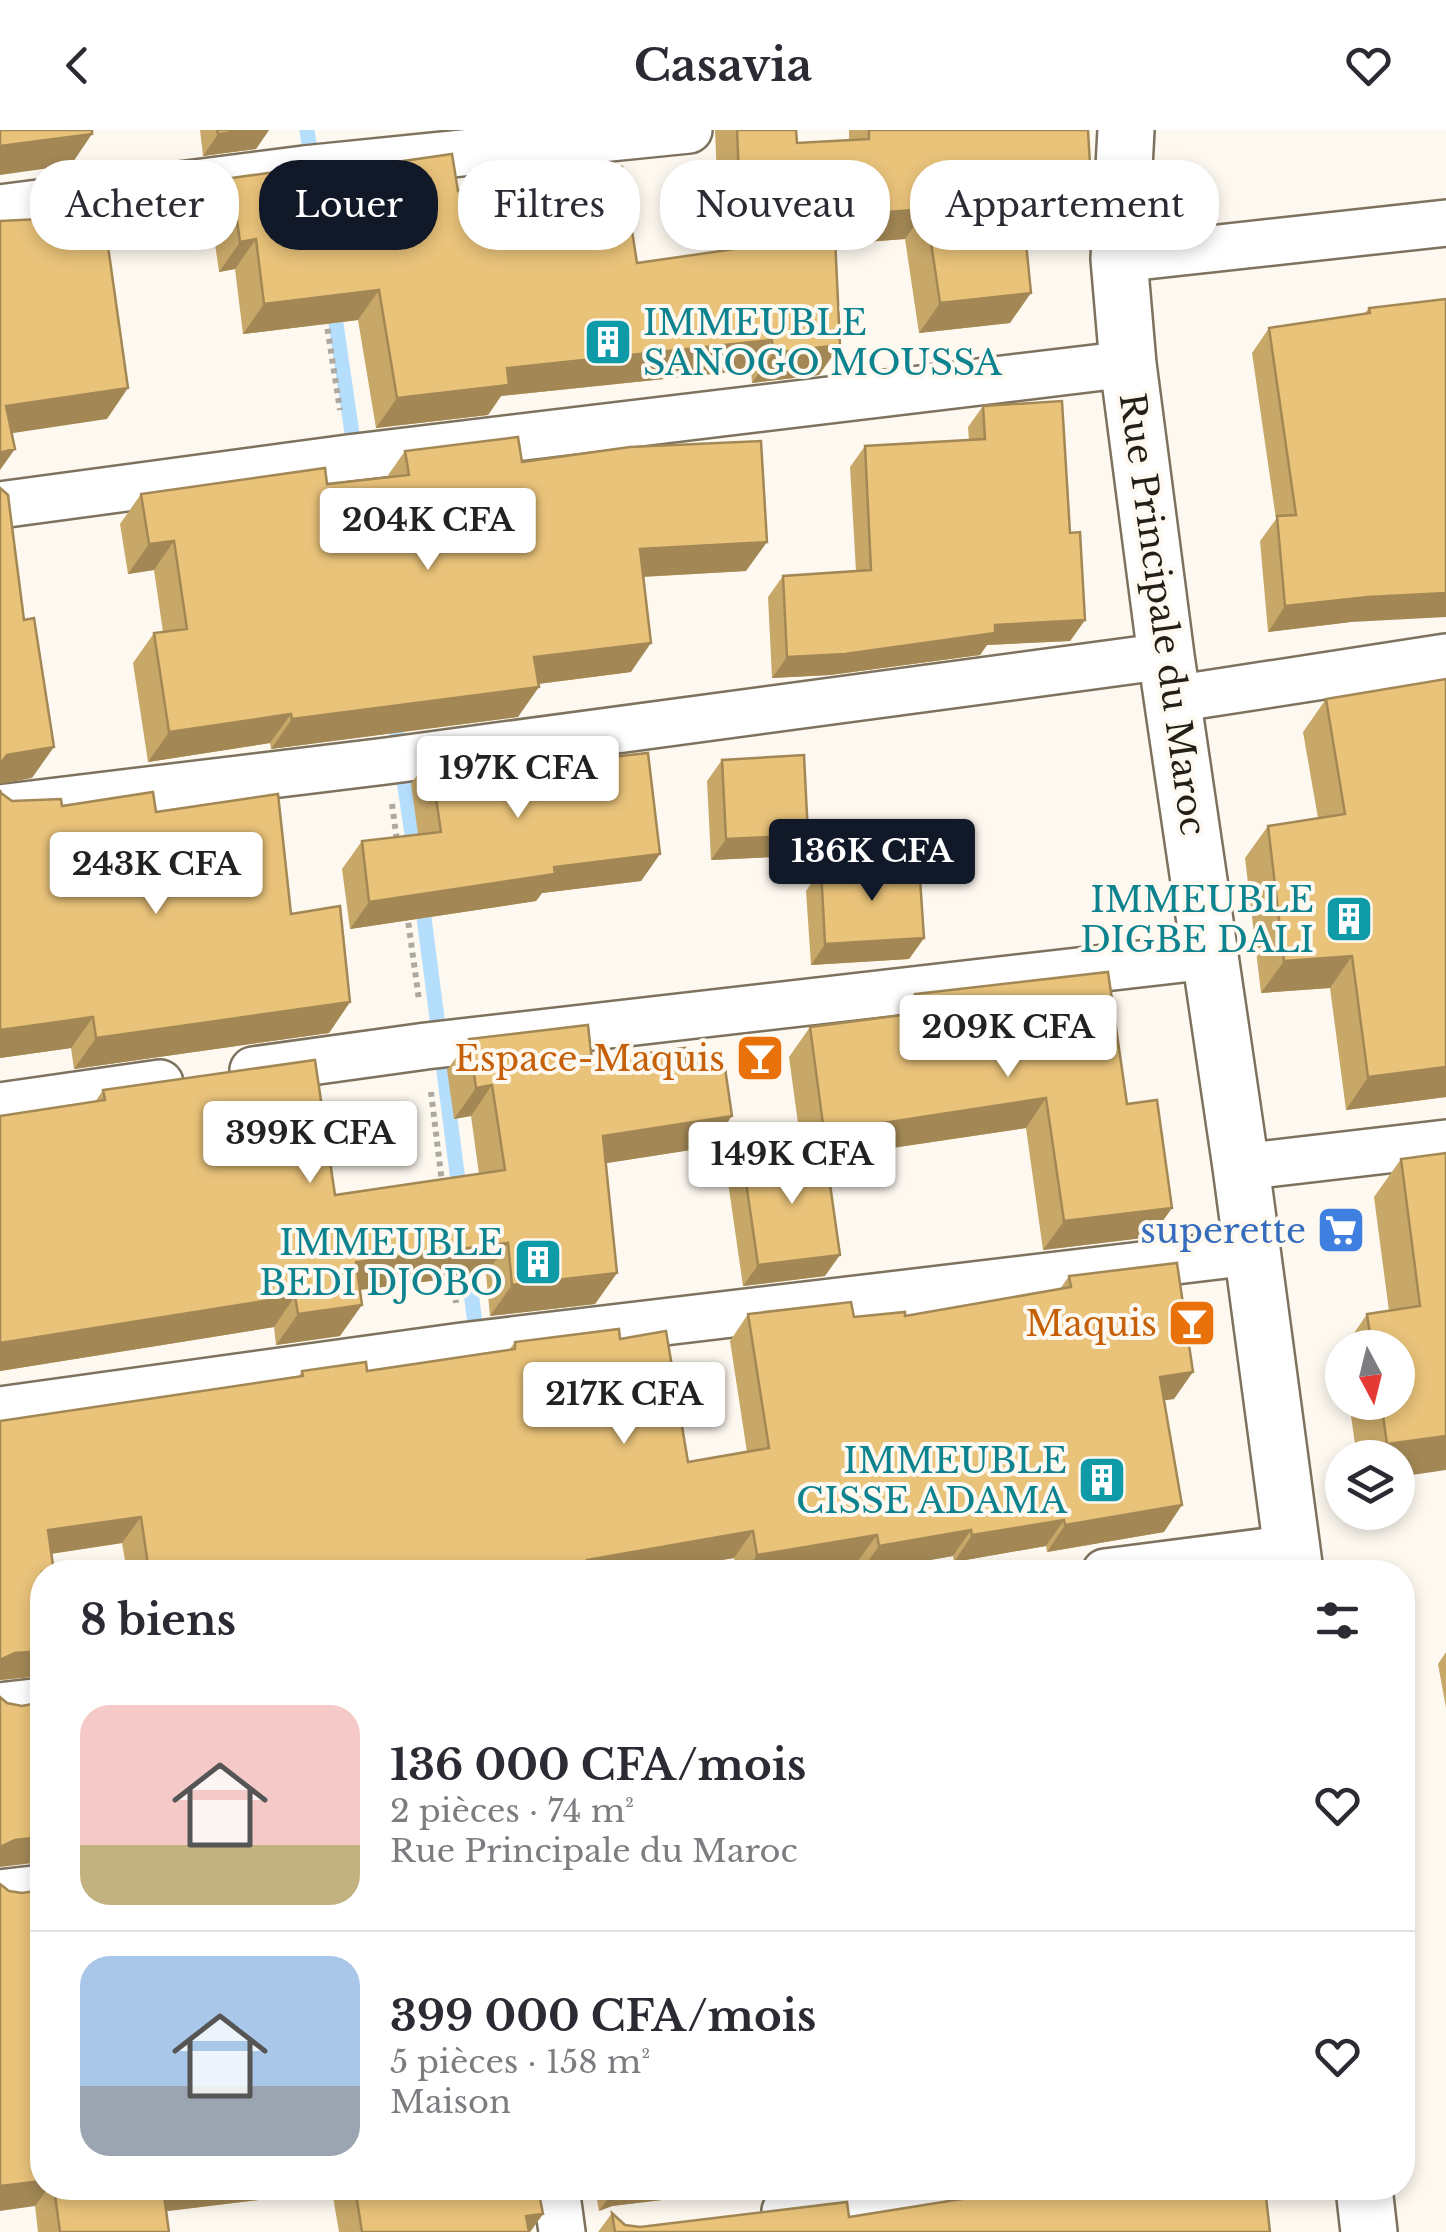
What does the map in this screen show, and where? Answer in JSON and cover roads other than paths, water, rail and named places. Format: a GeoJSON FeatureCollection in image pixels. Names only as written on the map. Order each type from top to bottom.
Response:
{"type":"FeatureCollection","features":[{"type":"Feature","properties":{"kind":"street"},"geometry":{"type":"LineString","coordinates":[[0,208],[304,169],[689,130]]}},
{"type":"Feature","properties":{"kind":"street","name":"Rue Principale du Maroc"},"geometry":{"type":"LineString","coordinates":[[1126,130],[1119,259],[1128,364],[1293,1560]]}},
{"type":"Feature","properties":{"kind":"street"},"geometry":{"type":"LineString","coordinates":[[1119,259],[1446,223]]}},
{"type":"Feature","properties":{"kind":"street"},"geometry":{"type":"LineString","coordinates":[[0,505],[348,458],[1128,364]]}},
{"type":"Feature","properties":{"kind":"street"},"geometry":{"type":"LineString","coordinates":[[0,808],[386,760],[1170,678],[1446,657]]}},
{"type":"Feature","properties":{"kind":"street"},"geometry":{"type":"LineString","coordinates":[[0,1106],[426,1046],[1210,956]]}},
{"type":"Feature","properties":{"kind":"street"},"geometry":{"type":"LineString","coordinates":[[1241,1167],[1446,1143]]}},
{"type":"Feature","properties":{"kind":"street"},"geometry":{"type":"LineString","coordinates":[[0,1410],[462,1346],[1251,1252]]}},
{"type":"Feature","properties":{"kind":"street"},"geometry":{"type":"LineString","coordinates":[[0,1706],[30,1702]]}},
{"type":"Feature","properties":{"kind":"street"},"geometry":{"type":"LineString","coordinates":[[0,1893],[30,1889]]}},
{"type":"Feature","properties":{"kind":"street"},"geometry":{"type":"LineString","coordinates":[[558,2200],[562,2232]]}},
{"type":"Feature","properties":{"kind":"street"},"geometry":{"type":"LineString","coordinates":[[754,2215],[875,2200]]}},
{"type":"Feature","properties":{"kind":"street"},"geometry":{"type":"LineString","coordinates":[[1365,2200],[1368,2232]]}},
{"type":"Feature","properties":{"kind":"waterway"},"geometry":{"type":"LineString","coordinates":[[307,130],[311,160]]}},
{"type":"Feature","properties":{"kind":"waterway"},"geometry":{"type":"LineString","coordinates":[[333,303],[355,454]]}},
{"type":"Feature","properties":{"kind":"waterway"},"geometry":{"type":"LineString","coordinates":[[394,714],[415,854]]}},
{"type":"Feature","properties":{"kind":"waterway"},"geometry":{"type":"LineString","coordinates":[[422,902],[460,1196]]}},
{"type":"Feature","properties":{"kind":"waterway"},"geometry":{"type":"LineString","coordinates":[[467,1259],[477,1340]]}},
{"type":"Feature","properties":{"kind":"place","name":"IMMEUBLE SANOGO MOUSSA"},"geometry":{"type":"Point","coordinates":[608,342]}},
{"type":"Feature","properties":{"kind":"place","name":"IMMEUBLE DIGBE DALI"},"geometry":{"type":"Point","coordinates":[1349,919]}},
{"type":"Feature","properties":{"kind":"place","name":"Espace-Maquis"},"geometry":{"type":"Point","coordinates":[760,1058]}},
{"type":"Feature","properties":{"kind":"place","name":"superette"},"geometry":{"type":"Point","coordinates":[1341,1230]}},
{"type":"Feature","properties":{"kind":"place","name":"IMMEUBLE BEDI DJOBO"},"geometry":{"type":"Point","coordinates":[538,1262]}},
{"type":"Feature","properties":{"kind":"place","name":"Maquis"},"geometry":{"type":"Point","coordinates":[1192,1323]}},
{"type":"Feature","properties":{"kind":"place","name":"IMMEUBLE CISSE ADAMA"},"geometry":{"type":"Point","coordinates":[1102,1480]}}]}
